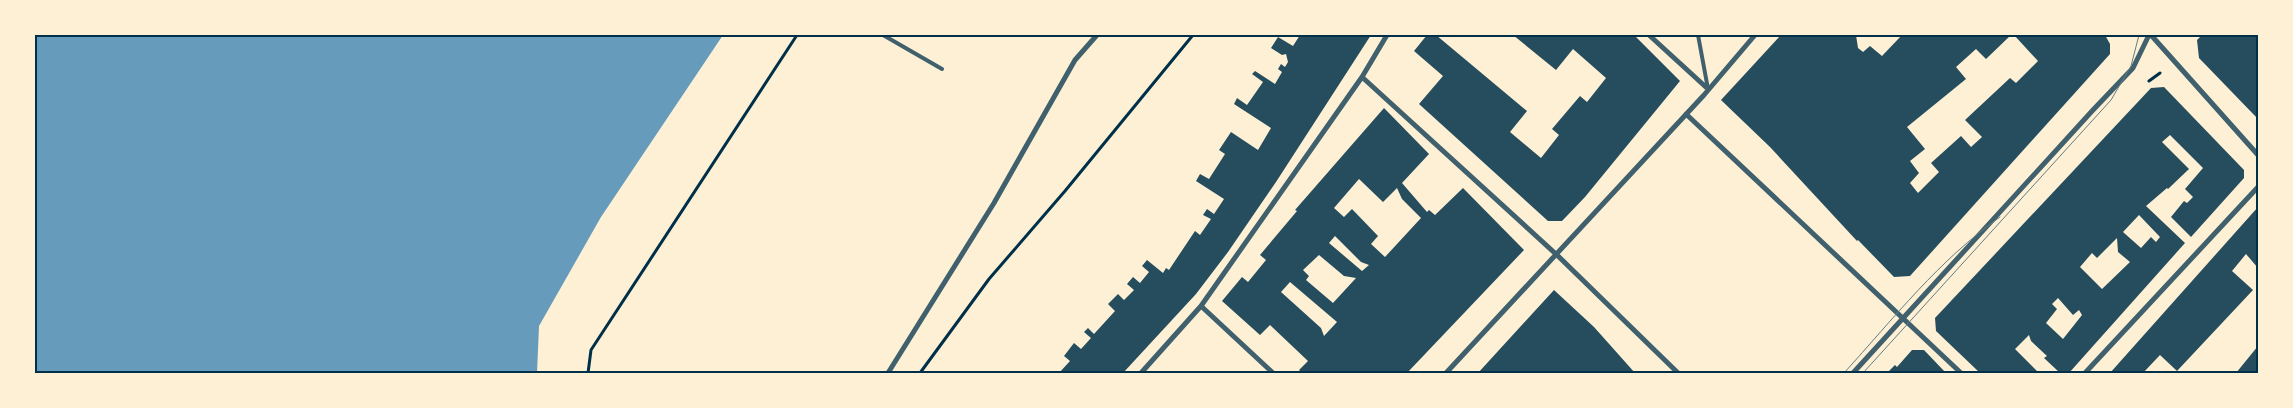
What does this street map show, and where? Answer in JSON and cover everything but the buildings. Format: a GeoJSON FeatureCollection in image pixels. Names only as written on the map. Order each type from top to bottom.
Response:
{"type":"FeatureCollection","features":[{"type":"Feature","properties":{"kind":"street"},"geometry":{"type":"LineString","coordinates":[[888,373],[994,203],[1075,60],[1097,35]]}},
{"type":"Feature","properties":{"kind":"street"},"geometry":{"type":"LineString","coordinates":[[1141,373],[1201,306],[1362,77],[1387,35]]}},
{"type":"Feature","properties":{"kind":"street"},"geometry":{"type":"LineString","coordinates":[[1649,35],[1708,89]]}},
{"type":"Feature","properties":{"kind":"street"},"geometry":{"type":"LineString","coordinates":[[1446,373],[1686,114],[1755,35]]}},
{"type":"Feature","properties":{"kind":"street"},"geometry":{"type":"LineString","coordinates":[[1853,373],[2092,110],[2133,68],[2150,35],[2258,155]]}},
{"type":"Feature","properties":{"kind":"street"},"geometry":{"type":"LineString","coordinates":[[1362,77],[1557,255],[1678,373]]}},
{"type":"Feature","properties":{"kind":"street"},"geometry":{"type":"LineString","coordinates":[[1686,114],[1961,373]]}},
{"type":"Feature","properties":{"kind":"street"},"geometry":{"type":"LineString","coordinates":[[2085,373],[2258,187]]}},
{"type":"Feature","properties":{"kind":"street"},"geometry":{"type":"LineString","coordinates":[[1201,306],[1272,373]]}},
{"type":"Feature","properties":{"kind":"lane"},"geometry":{"type":"LineString","coordinates":[[883,35],[942,69]]}},
{"type":"Feature","properties":{"kind":"lane"},"geometry":{"type":"LineString","coordinates":[[1698,35],[1708,89]]}},
{"type":"Feature","properties":{"kind":"path"},"geometry":{"type":"LineString","coordinates":[[588,373],[591,350],[797,35]]}},
{"type":"Feature","properties":{"kind":"path"},"geometry":{"type":"LineString","coordinates":[[920,373],[989,279],[1065,191],[1193,35]]}},
{"type":"Feature","properties":{"kind":"water"},"geometry":{"type":"Polygon","coordinates":[[[35,35],[723,35],[601,217],[539,326],[537,373],[35,373],[35,35]]]}},
{"type":"Feature","properties":{"kind":"tram line"},"geometry":{"type":"LineString","coordinates":[[1863,373],[2111,100],[2131,66],[2139,35]]}},
{"type":"Feature","properties":{"kind":"tram line"},"geometry":{"type":"LineString","coordinates":[[1844,373],[1918,290],[1957,252],[2000,217]]}}]}
